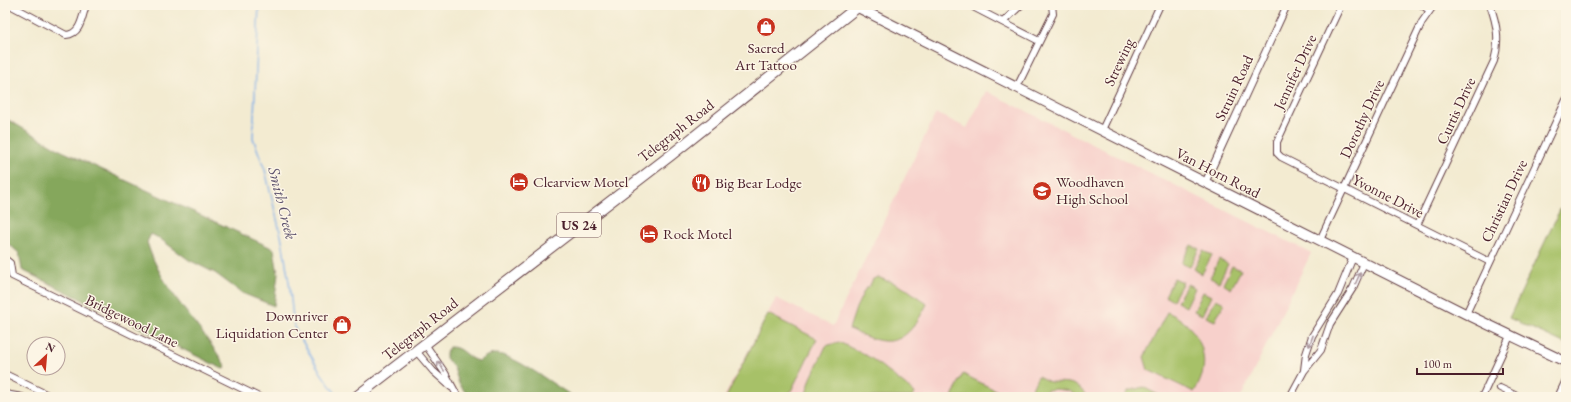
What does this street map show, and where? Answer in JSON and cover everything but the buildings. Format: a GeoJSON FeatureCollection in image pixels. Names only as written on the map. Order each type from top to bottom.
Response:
{"type":"FeatureCollection","features":[{"type":"Feature","properties":{"kind":"main road","name":"Van Horn Road"},"geometry":{"type":"LineString","coordinates":[[859,6],[1205,183],[1510,336],[1566,362]]}},
{"type":"Feature","properties":{"kind":"main road","name":"Telegraph Road"},"geometry":{"type":"LineString","coordinates":[[356,397],[671,154],[859,6]]}},
{"type":"Feature","properties":{"kind":"street"},"geometry":{"type":"LineString","coordinates":[[10,5],[62,34],[71,35],[79,28],[86,5]]}},
{"type":"Feature","properties":{"kind":"street"},"geometry":{"type":"LineString","coordinates":[[1003,22],[1021,5]]}},
{"type":"Feature","properties":{"kind":"street"},"geometry":{"type":"LineString","coordinates":[[1017,87],[1052,14],[1052,5]]}},
{"type":"Feature","properties":{"kind":"street","name":"Strewing"},"geometry":{"type":"LineString","coordinates":[[1102,130],[1160,5]]}},
{"type":"Feature","properties":{"kind":"street","name":"Struin Road"},"geometry":{"type":"LineString","coordinates":[[1205,183],[1287,5]]}},
{"type":"Feature","properties":{"kind":"street","name":"Jennifer Drive"},"geometry":{"type":"LineString","coordinates":[[1276,151],[1277,142],[1341,5]]}},
{"type":"Feature","properties":{"kind":"street"},"geometry":{"type":"LineString","coordinates":[[1422,5],[1429,10]]}},
{"type":"Feature","properties":{"kind":"street","name":"Dorothy Drive"},"geometry":{"type":"LineString","coordinates":[[1320,240],[1422,22],[1429,10],[1434,5]]}},
{"type":"Feature","properties":{"kind":"street","name":"Curtis Drive"},"geometry":{"type":"LineString","coordinates":[[1417,225],[1494,61],[1498,41],[1496,20],[1490,5]]}},
{"type":"Feature","properties":{"kind":"street"},"geometry":{"type":"LineString","coordinates":[[975,8],[1039,41]]}},
{"type":"Feature","properties":{"kind":"street","name":"Christian Drive"},"geometry":{"type":"LineString","coordinates":[[1466,314],[1566,100]]}},
{"type":"Feature","properties":{"kind":"street","name":"Yvonne Drive"},"geometry":{"type":"LineString","coordinates":[[1276,151],[1281,158],[1344,188],[1490,262]]}},
{"type":"Feature","properties":{"kind":"street"},"geometry":{"type":"LineString","coordinates":[[1304,371],[1306,354],[1318,325],[1338,294],[1352,257]]}},
{"type":"Feature","properties":{"kind":"street","name":"Bridgewood Lane"},"geometry":{"type":"LineString","coordinates":[[5,259],[10,263],[12,276],[258,397]]}},
{"type":"Feature","properties":{"kind":"street"},"geometry":{"type":"LineString","coordinates":[[1290,397],[1304,371],[1321,350],[1335,314],[1347,299],[1364,263]]}},
{"type":"Feature","properties":{"kind":"street"},"geometry":{"type":"LineString","coordinates":[[1338,294],[1347,299]]}},
{"type":"Feature","properties":{"kind":"street"},"geometry":{"type":"LineString","coordinates":[[1318,325],[1329,330]]}},
{"type":"Feature","properties":{"kind":"street"},"geometry":{"type":"LineString","coordinates":[[1482,397],[1510,336]]}},
{"type":"Feature","properties":{"kind":"street"},"geometry":{"type":"LineString","coordinates":[[425,344],[445,373],[458,397]]}},
{"type":"Feature","properties":{"kind":"street"},"geometry":{"type":"LineString","coordinates":[[416,351],[433,371],[454,390]]}},
{"type":"Feature","properties":{"kind":"street"},"geometry":{"type":"LineString","coordinates":[[5,374],[52,397]]}},
{"type":"Feature","properties":{"kind":"street"},"geometry":{"type":"LineString","coordinates":[[1558,397],[1566,380]]}},
{"type":"Feature","properties":{"kind":"street"},"geometry":{"type":"LineString","coordinates":[[1500,388],[1519,397]]}},
{"type":"Feature","properties":{"kind":"street"},"geometry":{"type":"LineString","coordinates":[[5,394],[22,397]]}},
{"type":"Feature","properties":{"kind":"shaded area","name":"Woodhaven High School"},"geometry":{"type":"Polygon","coordinates":[[[986,91],[1311,253],[1241,397],[724,397],[776,298],[833,326],[936,113],[967,128],[986,91]]]}},
{"type":"Feature","properties":{"kind":"green space"},"geometry":{"type":"Polygon","coordinates":[[[5,118],[62,151],[274,249],[278,274],[274,306],[242,293],[215,273],[189,260],[159,238],[151,234],[147,242],[153,259],[172,292],[226,367],[223,369],[22,270],[19,253],[5,241],[5,118]]]}},
{"type":"Feature","properties":{"kind":"green space"},"geometry":{"type":"Polygon","coordinates":[[[1566,197],[1566,344],[1509,318],[1566,197]]]}},
{"type":"Feature","properties":{"kind":"green space"},"geometry":{"type":"Polygon","coordinates":[[[1191,245],[1199,249],[1190,267],[1181,263],[1191,245]]]}},
{"type":"Feature","properties":{"kind":"green space"},"geometry":{"type":"Polygon","coordinates":[[[1203,251],[1212,255],[1202,274],[1194,269],[1203,251]]]}},
{"type":"Feature","properties":{"kind":"green space"},"geometry":{"type":"Polygon","coordinates":[[[1219,259],[1228,264],[1219,282],[1210,278],[1219,259]]]}},
{"type":"Feature","properties":{"kind":"green space"},"geometry":{"type":"Polygon","coordinates":[[[1232,266],[1241,270],[1231,289],[1223,284],[1232,266]]]}},
{"type":"Feature","properties":{"kind":"green space"},"geometry":{"type":"Polygon","coordinates":[[[878,277],[908,290],[927,304],[912,328],[896,340],[876,340],[849,329],[856,308],[865,289],[869,287],[873,279],[878,277]]]}},
{"type":"Feature","properties":{"kind":"green space"},"geometry":{"type":"Polygon","coordinates":[[[1174,278],[1183,282],[1173,300],[1165,296],[1174,278]]]}},
{"type":"Feature","properties":{"kind":"green space"},"geometry":{"type":"Polygon","coordinates":[[[1187,284],[1195,288],[1186,307],[1177,302],[1187,284]]]}},
{"type":"Feature","properties":{"kind":"green space"},"geometry":{"type":"Polygon","coordinates":[[[1203,292],[1211,296],[1202,315],[1194,311],[1203,292]]]}},
{"type":"Feature","properties":{"kind":"green space"},"geometry":{"type":"Polygon","coordinates":[[[1216,299],[1224,303],[1215,321],[1206,317],[1216,299]]]}},
{"type":"Feature","properties":{"kind":"green space"},"geometry":{"type":"Polygon","coordinates":[[[1167,312],[1188,326],[1196,335],[1201,346],[1203,369],[1200,380],[1194,392],[1148,370],[1144,357],[1167,312]]]}},
{"type":"Feature","properties":{"kind":"green space"},"geometry":{"type":"Polygon","coordinates":[[[768,314],[817,339],[788,397],[726,397],[768,314]]]}},
{"type":"Feature","properties":{"kind":"green space"},"geometry":{"type":"Polygon","coordinates":[[[839,342],[871,358],[915,393],[913,397],[805,397],[811,378],[826,346],[839,342]]]}},
{"type":"Feature","properties":{"kind":"green space"},"geometry":{"type":"Polygon","coordinates":[[[449,347],[454,347],[471,358],[479,361],[491,355],[504,355],[524,365],[574,397],[469,397],[459,384],[454,368],[446,358],[446,353],[449,347]]]}},
{"type":"Feature","properties":{"kind":"green space"},"geometry":{"type":"Polygon","coordinates":[[[963,374],[1001,393],[999,397],[952,397],[963,374]]]}},
{"type":"Feature","properties":{"kind":"green space"},"geometry":{"type":"Polygon","coordinates":[[[1038,376],[1050,382],[1075,385],[1087,397],[1077,397],[1070,391],[1056,389],[1047,390],[1038,397],[1028,397],[1038,376]]]}},
{"type":"Feature","properties":{"kind":"green space"},"geometry":{"type":"Polygon","coordinates":[[[1143,387],[1162,397],[1125,397],[1128,391],[1143,387]]]}},
{"type":"Feature","properties":{"kind":"waterway","name":"Smith Creek"},"geometry":{"type":"LineString","coordinates":[[259,5],[253,138],[265,170],[282,240],[294,327],[321,373],[336,394]]}},
{"type":"Feature","properties":{"kind":"place","name":"Sacred Art Tattoo"},"geometry":{"type":"Point","coordinates":[766,27]}},
{"type":"Feature","properties":{"kind":"place","name":"Clearview Motel"},"geometry":{"type":"Point","coordinates":[519,182]}},
{"type":"Feature","properties":{"kind":"place","name":"Big Bear Lodge"},"geometry":{"type":"Point","coordinates":[701,183]}},
{"type":"Feature","properties":{"kind":"place","name":"Woodhaven High School"},"geometry":{"type":"Point","coordinates":[1042,191]}},
{"type":"Feature","properties":{"kind":"place","name":"Rock Motel"},"geometry":{"type":"Point","coordinates":[649,234]}},
{"type":"Feature","properties":{"kind":"place","name":"Downriver Liquidation Center"},"geometry":{"type":"Point","coordinates":[342,325]}}]}
